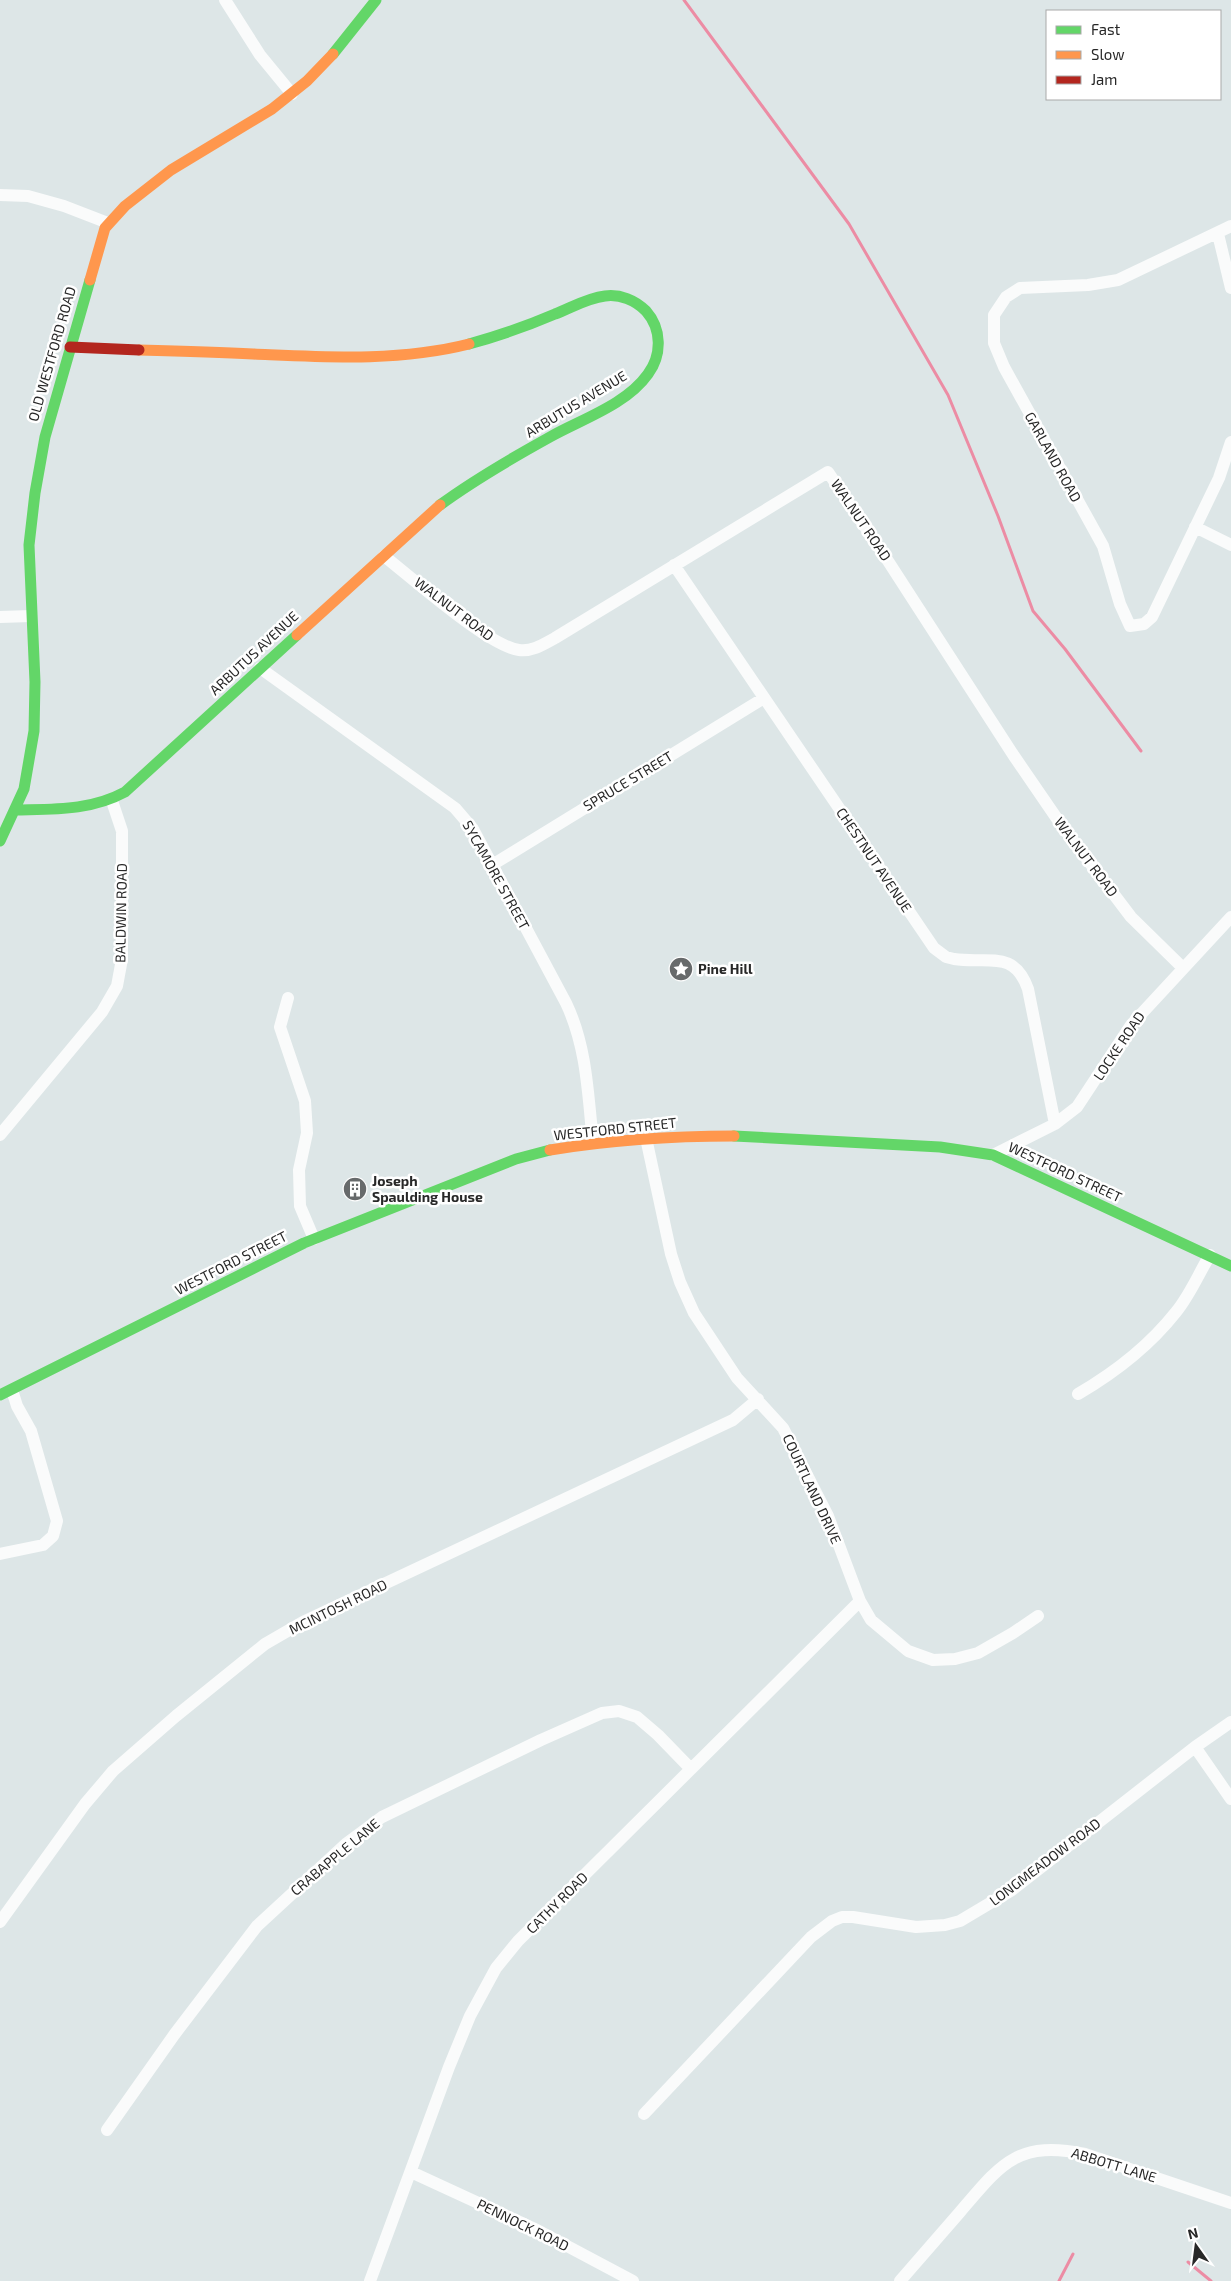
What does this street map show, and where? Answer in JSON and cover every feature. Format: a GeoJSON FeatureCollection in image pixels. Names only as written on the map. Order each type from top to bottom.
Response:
{"type":"FeatureCollection","features":[{"type":"Feature","properties":{"kind":"main road","name":"OLD WESTFORD ROAD"},"geometry":{"type":"LineString","coordinates":[[0,841],[24,789],[34,731],[35,682],[29,545],[35,493],[45,437],[104,228],[120,209],[145,187],[292,94],[318,70],[376,0]]}},
{"type":"Feature","properties":{"kind":"main road","name":"ARBUTUS AVENUE"},"geometry":{"type":"LineString","coordinates":[[15,810],[85,807],[112,801],[126,792],[425,517],[456,494],[531,448],[612,403],[641,382],[655,363],[659,348],[658,332],[647,312],[627,298],[603,296],[487,339],[401,355],[305,356],[70,347]]}},
{"type":"Feature","properties":{"kind":"main road","name":"WESTFORD STREET"},"geometry":{"type":"LineString","coordinates":[[0,1395],[314,1239],[516,1159],[593,1143],[646,1138],[740,1136],[940,1147],[993,1155],[1231,1266]]}},
{"type":"Feature","properties":{"kind":"street"},"geometry":{"type":"LineString","coordinates":[[225,0],[260,55],[292,94]]}},
{"type":"Feature","properties":{"kind":"street"},"geometry":{"type":"LineString","coordinates":[[0,195],[28,196],[64,206],[108,223]]}},
{"type":"Feature","properties":{"kind":"street","name":"GARLAND ROAD"},"geometry":{"type":"LineString","coordinates":[[1231,226],[1218,234],[1118,280],[1088,285],[1020,288],[1006,297],[994,314],[994,343],[1004,367],[1103,546],[1120,604],[1130,626],[1144,624],[1152,617],[1219,478],[1231,442]]}},
{"type":"Feature","properties":{"kind":"street"},"geometry":{"type":"LineString","coordinates":[[1218,234],[1231,288]]}},
{"type":"Feature","properties":{"kind":"street","name":"WALNUT ROAD"},"geometry":{"type":"LineString","coordinates":[[384,556],[480,630],[510,648],[531,650],[555,638],[828,472],[1062,826],[1131,917],[1182,968]]}},
{"type":"Feature","properties":{"kind":"street"},"geometry":{"type":"LineString","coordinates":[[1195,527],[1231,545]]}},
{"type":"Feature","properties":{"kind":"street","name":"CHESTNUT AVENUE"},"geometry":{"type":"LineString","coordinates":[[674,565],[934,948],[946,957],[954,959],[1010,963],[1021,972],[1028,989],[1055,1124]]}},
{"type":"Feature","properties":{"kind":"street"},"geometry":{"type":"LineString","coordinates":[[0,617],[31,616]]}},
{"type":"Feature","properties":{"kind":"street","name":"SYCAMORE STREET"},"geometry":{"type":"LineString","coordinates":[[260,668],[454,808],[473,829],[566,1003],[577,1029],[584,1058],[593,1143]]}},
{"type":"Feature","properties":{"kind":"street","name":"SPRUCE STREET"},"geometry":{"type":"LineString","coordinates":[[492,865],[764,698]]}},
{"type":"Feature","properties":{"kind":"street","name":"BALDWIN ROAD"},"geometry":{"type":"LineString","coordinates":[[0,1135],[102,1012],[117,986],[122,959],[122,831],[112,801]]}},
{"type":"Feature","properties":{"kind":"street","name":"LOCKE ROAD"},"geometry":{"type":"LineString","coordinates":[[993,1155],[1055,1124],[1083,1100],[1131,1025],[1231,917]]}},
{"type":"Feature","properties":{"kind":"street"},"geometry":{"type":"LineString","coordinates":[[288,998],[280,1027],[305,1101],[307,1133],[299,1170],[300,1206],[314,1239]]}},
{"type":"Feature","properties":{"kind":"street","name":"COURTLAND DRIVE"},"geometry":{"type":"LineString","coordinates":[[646,1138],[670,1254],[694,1313],[737,1378],[783,1428],[828,1516],[860,1601],[871,1620],[908,1651],[933,1660],[955,1659],[978,1654],[1038,1616]]}},
{"type":"Feature","properties":{"kind":"street"},"geometry":{"type":"LineString","coordinates":[[1078,1394],[1101,1381],[1150,1340],[1177,1311],[1210,1255]]}},
{"type":"Feature","properties":{"kind":"street"},"geometry":{"type":"LineString","coordinates":[[0,1554],[43,1545],[53,1536],[57,1521],[31,1431],[17,1406],[12,1390]]}},
{"type":"Feature","properties":{"kind":"street","name":"MCINTOSH ROAD"},"geometry":{"type":"LineString","coordinates":[[0,1922],[85,1804],[113,1772],[176,1716],[265,1644],[303,1622],[733,1420],[758,1399]]}},
{"type":"Feature","properties":{"kind":"street","name":"CATHY ROAD"},"geometry":{"type":"LineString","coordinates":[[370,2281],[449,2067],[470,2016],[496,1968],[518,1941],[860,1601]]}},
{"type":"Feature","properties":{"kind":"street","name":"CRABAPPLE LANE"},"geometry":{"type":"LineString","coordinates":[[108,2130],[174,2035],[257,1926],[347,1843],[382,1817],[602,1713],[619,1710],[637,1717],[658,1735],[691,1769]]}},
{"type":"Feature","properties":{"kind":"street","name":"LONGMEADOW ROAD"},"geometry":{"type":"LineString","coordinates":[[644,2114],[811,1937],[832,1921],[842,1917],[853,1917],[916,1927],[945,1925],[960,1921],[1012,1890],[1195,1747],[1231,1722]]}},
{"type":"Feature","properties":{"kind":"street"},"geometry":{"type":"LineString","coordinates":[[1195,1747],[1231,1798]]}},
{"type":"Feature","properties":{"kind":"street","name":"ABBOTT LANE"},"geometry":{"type":"LineString","coordinates":[[900,2281],[988,2178],[1010,2161],[1026,2153],[1063,2149],[1085,2154],[1231,2203]]}},
{"type":"Feature","properties":{"kind":"street","name":"PENNOCK ROAD"},"geometry":{"type":"LineString","coordinates":[[411,2172],[537,2230],[633,2281]]}},
{"type":"Feature","properties":{"kind":"waterway"},"geometry":{"type":"LineString","coordinates":[[684,0],[849,224],[948,395],[998,516],[1033,611],[1065,649],[1141,751]]}},
{"type":"Feature","properties":{"kind":"waterway"},"geometry":{"type":"LineString","coordinates":[[1059,2281],[1073,2254]]}},
{"type":"Feature","properties":{"kind":"waterway"},"geometry":{"type":"LineString","coordinates":[[1188,2262],[1211,2281]]}},
{"type":"Feature","properties":{"kind":"traffic: fast"},"geometry":{"type":"LineString","coordinates":[[333,54],[376,0]]}},
{"type":"Feature","properties":{"kind":"traffic: fast"},"geometry":{"type":"LineString","coordinates":[[0,841],[24,789],[34,731],[35,682],[29,545],[35,493],[45,437],[90,280]]}},
{"type":"Feature","properties":{"kind":"traffic: fast"},"geometry":{"type":"LineString","coordinates":[[440,505],[507,461],[616,403],[639,385],[648,374],[653,367],[658,350],[655,326],[646,311],[637,304],[616,296],[598,297],[523,327],[469,344]]}},
{"type":"Feature","properties":{"kind":"traffic: fast"},"geometry":{"type":"LineString","coordinates":[[15,810],[85,806],[125,792],[297,635]]}},
{"type":"Feature","properties":{"kind":"traffic: fast"},"geometry":{"type":"LineString","coordinates":[[734,1136],[940,1147],[993,1155],[1231,1266]]}},
{"type":"Feature","properties":{"kind":"traffic: fast"},"geometry":{"type":"LineString","coordinates":[[0,1395],[304,1243],[516,1159],[550,1150]]}},
{"type":"Feature","properties":{"kind":"traffic: slow"},"geometry":{"type":"LineString","coordinates":[[90,280],[105,228],[125,206],[171,170],[272,109],[307,81],[333,54]]}},
{"type":"Feature","properties":{"kind":"traffic: slow"},"geometry":{"type":"LineString","coordinates":[[139,350],[361,357],[415,354],[469,344]]}},
{"type":"Feature","properties":{"kind":"traffic: slow"},"geometry":{"type":"LineString","coordinates":[[297,635],[440,505]]}},
{"type":"Feature","properties":{"kind":"traffic: slow"},"geometry":{"type":"LineString","coordinates":[[550,1150],[642,1139],[734,1136]]}},
{"type":"Feature","properties":{"kind":"traffic: jam"},"geometry":{"type":"LineString","coordinates":[[70,347],[139,350]]}},
{"type":"Feature","properties":{"kind":"place","name":"Pine Hill"},"geometry":{"type":"Point","coordinates":[681,969]}},
{"type":"Feature","properties":{"kind":"place","name":"Joseph Spaulding House"},"geometry":{"type":"Point","coordinates":[355,1189]}}]}
